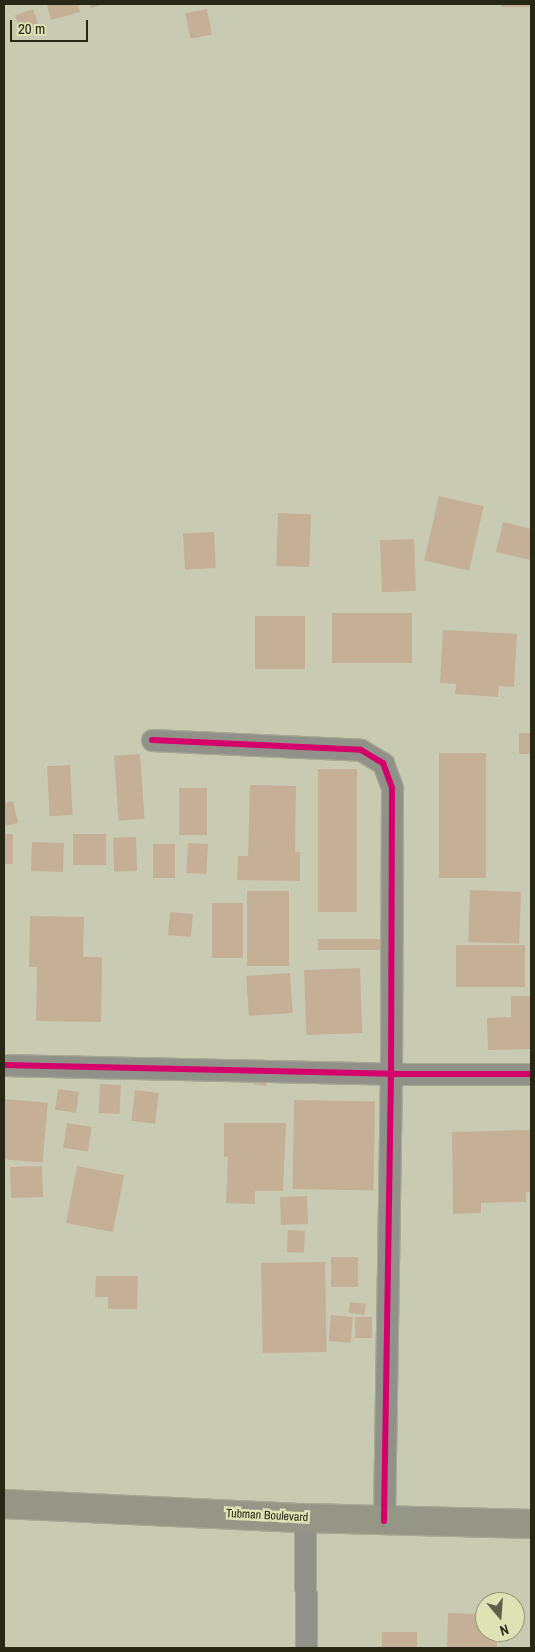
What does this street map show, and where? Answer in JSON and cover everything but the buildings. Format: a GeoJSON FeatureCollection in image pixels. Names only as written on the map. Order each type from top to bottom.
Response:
{"type":"FeatureCollection","features":[{"type":"Feature","properties":{"kind":"highway","name":"Tubman Boulevard"},"geometry":{"type":"LineString","coordinates":[[4,1504],[384,1521],[531,1524]]}},
{"type":"Feature","properties":{"kind":"street"},"geometry":{"type":"LineString","coordinates":[[152,740],[361,750],[383,763],[392,788],[391,1074],[384,1521]]}},
{"type":"Feature","properties":{"kind":"street"},"geometry":{"type":"LineString","coordinates":[[4,1065],[391,1074],[531,1074]]}},
{"type":"Feature","properties":{"kind":"street"},"geometry":{"type":"LineString","coordinates":[[305,1518],[306,1648]]}},
{"type":"Feature","properties":{"kind":"cycle path"},"geometry":{"type":"LineString","coordinates":[[152,740],[361,750],[383,763],[392,788],[391,1074],[384,1521]]}},
{"type":"Feature","properties":{"kind":"cycle path"},"geometry":{"type":"LineString","coordinates":[[4,1065],[391,1074],[531,1074]]}}]}
